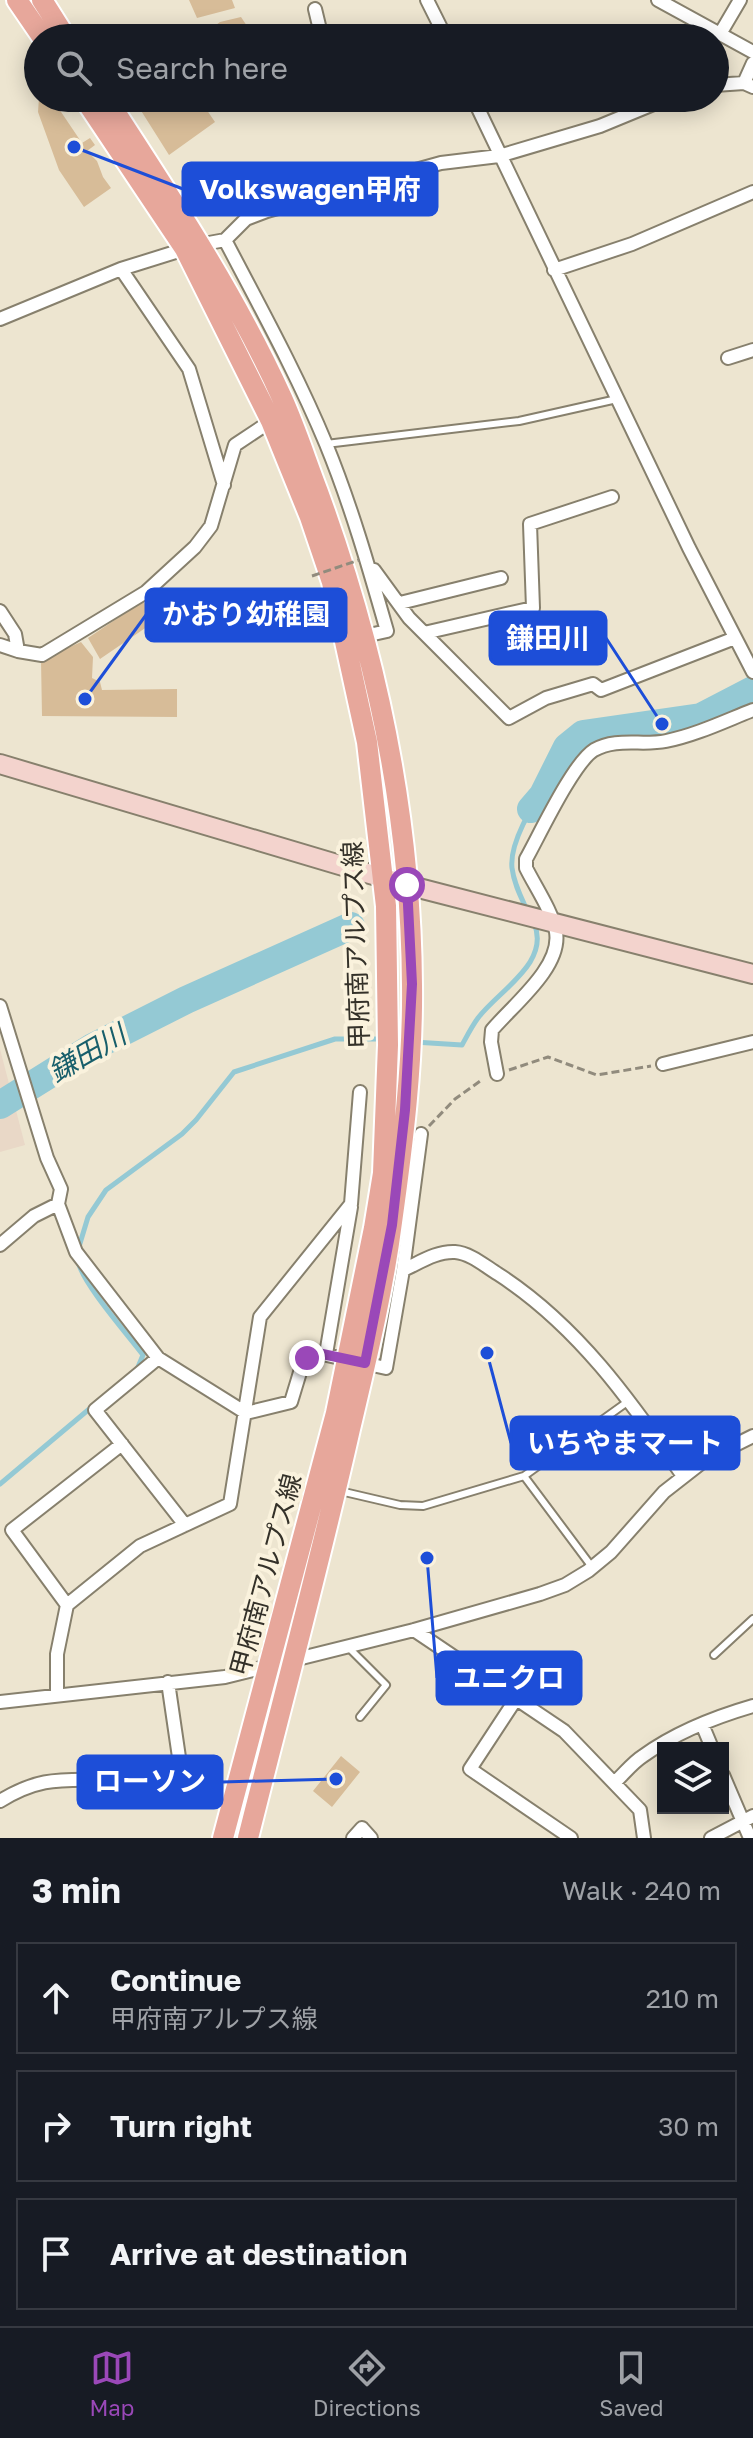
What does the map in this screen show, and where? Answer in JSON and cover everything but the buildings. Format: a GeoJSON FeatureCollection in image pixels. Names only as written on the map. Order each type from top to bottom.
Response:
{"type":"FeatureCollection","features":[{"type":"Feature","properties":{"kind":"main road"},"geometry":{"type":"LineString","coordinates":[[17,0],[33,24]]}},
{"type":"Feature","properties":{"kind":"main road"},"geometry":{"type":"LineString","coordinates":[[42,0],[57,24]]}},
{"type":"Feature","properties":{"kind":"main road","name":"甲府南アルプス線"},"geometry":{"type":"LineString","coordinates":[[94,112],[238,309],[283,400],[343,561],[383,876],[389,1000],[383,1173],[357,1361],[336,1490],[248,1838]]}},
{"type":"Feature","properties":{"kind":"main road","name":"甲府南アルプス線"},"geometry":{"type":"LineString","coordinates":[[114,112],[192,247],[271,421],[310,517],[332,582],[377,682],[391,750],[407,885],[412,984],[405,1110],[392,1225],[357,1361],[267,1668],[223,1838]]}},
{"type":"Feature","properties":{"kind":"street"},"geometry":{"type":"LineString","coordinates":[[427,0],[439,24]]}},
{"type":"Feature","properties":{"kind":"street"},"geometry":{"type":"LineString","coordinates":[[658,0],[702,24]]}},
{"type":"Feature","properties":{"kind":"street"},"geometry":{"type":"LineString","coordinates":[[726,24],[740,0]]}},
{"type":"Feature","properties":{"kind":"street"},"geometry":{"type":"LineString","coordinates":[[315,9],[319,24]]}},
{"type":"Feature","properties":{"kind":"street"},"geometry":{"type":"LineString","coordinates":[[729,39],[753,52]]}},
{"type":"Feature","properties":{"kind":"street"},"geometry":{"type":"LineString","coordinates":[[748,85],[753,63]]}},
{"type":"Feature","properties":{"kind":"street"},"geometry":{"type":"LineString","coordinates":[[479,112],[753,672]]}},
{"type":"Feature","properties":{"kind":"street"},"geometry":{"type":"LineString","coordinates":[[0,319],[121,269],[225,240],[246,219],[267,211],[441,163],[499,156],[600,126],[634,112]]}},
{"type":"Feature","properties":{"kind":"street"},"geometry":{"type":"LineString","coordinates":[[554,270],[632,244],[753,192]]}},
{"type":"Feature","properties":{"kind":"street"},"geometry":{"type":"LineString","coordinates":[[225,240],[289,362],[326,444],[387,631],[355,638]]}},
{"type":"Feature","properties":{"kind":"street"},"geometry":{"type":"LineString","coordinates":[[121,269],[189,369],[224,485]]}},
{"type":"Feature","properties":{"kind":"street"},"geometry":{"type":"LineString","coordinates":[[728,358],[753,350]]}},
{"type":"Feature","properties":{"kind":"street"},"geometry":{"type":"LineString","coordinates":[[0,645],[42,655],[146,592],[195,547],[211,526],[235,445],[271,421]]}},
{"type":"Feature","properties":{"kind":"street"},"geometry":{"type":"LineString","coordinates":[[424,633],[533,608],[530,524],[612,497]]}},
{"type":"Feature","properties":{"kind":"street"},"geometry":{"type":"LineString","coordinates":[[363,561],[424,633],[509,718],[546,698],[593,684],[601,690],[735,638]]}},
{"type":"Feature","properties":{"kind":"street"},"geometry":{"type":"LineString","coordinates":[[400,603],[501,578]]}},
{"type":"Feature","properties":{"kind":"street"},"geometry":{"type":"LineString","coordinates":[[0,611],[15,634],[18,651]]}},
{"type":"Feature","properties":{"kind":"street"},"geometry":{"type":"LineString","coordinates":[[497,1074],[492,1030],[552,961],[557,945],[556,930],[548,921],[526,868],[526,859],[578,767],[592,751],[625,741],[664,742],[753,710]]}},
{"type":"Feature","properties":{"kind":"street"},"geometry":{"type":"LineString","coordinates":[[0,764],[407,885],[753,974]]}},
{"type":"Feature","properties":{"kind":"street"},"geometry":{"type":"LineString","coordinates":[[0,1006],[47,1158],[61,1189],[58,1204],[76,1252],[158,1358],[246,1413],[291,1402],[307,1358],[313,1352],[386,1368],[421,1134]]}},
{"type":"Feature","properties":{"kind":"street"},"geometry":{"type":"LineString","coordinates":[[663,1064],[753,1042]]}},
{"type":"Feature","properties":{"kind":"street"},"geometry":{"type":"LineString","coordinates":[[326,1354],[351,1204],[360,1092]]}},
{"type":"Feature","properties":{"kind":"street"},"geometry":{"type":"LineString","coordinates":[[0,1245],[34,1216],[58,1204]]}},
{"type":"Feature","properties":{"kind":"street"},"geometry":{"type":"LineString","coordinates":[[57,1694],[57,1654],[67,1605],[140,1546],[230,1504],[260,1317],[351,1204]]}},
{"type":"Feature","properties":{"kind":"street"},"geometry":{"type":"LineString","coordinates":[[403,1270],[442,1253],[458,1252],[528,1294],[569,1330],[630,1400],[683,1476]]}},
{"type":"Feature","properties":{"kind":"street"},"geometry":{"type":"LineString","coordinates":[[158,1358],[95,1410],[185,1525]]}},
{"type":"Feature","properties":{"kind":"street"},"geometry":{"type":"LineString","coordinates":[[0,1702],[225,1677],[414,1630],[553,1590],[611,1552],[664,1492],[683,1476],[705,1460],[753,1436]]}},
{"type":"Feature","properties":{"kind":"street"},"geometry":{"type":"LineString","coordinates":[[67,1605],[12,1530],[122,1444]]}},
{"type":"Feature","properties":{"kind":"street"},"geometry":{"type":"LineString","coordinates":[[414,1630],[564,1731],[640,1810],[644,1838]]}},
{"type":"Feature","properties":{"kind":"street"},"geometry":{"type":"LineString","coordinates":[[0,1801],[18,1790],[53,1779],[116,1779],[181,1771],[168,1682]]}},
{"type":"Feature","properties":{"kind":"street"},"geometry":{"type":"LineString","coordinates":[[516,1699],[470,1769],[571,1838]]}},
{"type":"Feature","properties":{"kind":"street"},"geometry":{"type":"LineString","coordinates":[[615,1782],[641,1757],[702,1724],[753,1706]]}},
{"type":"Feature","properties":{"kind":"street"},"geometry":{"type":"LineString","coordinates":[[702,1724],[710,1742]]}},
{"type":"Feature","properties":{"kind":"street"},"geometry":{"type":"LineString","coordinates":[[729,1786],[748,1819],[750,1838]]}},
{"type":"Feature","properties":{"kind":"street"},"geometry":{"type":"LineString","coordinates":[[711,1838],[748,1819]]}},
{"type":"Feature","properties":{"kind":"street"},"geometry":{"type":"LineString","coordinates":[[353,1838],[362,1828],[371,1838]]}},
{"type":"Feature","properties":{"kind":"lane"},"geometry":{"type":"LineString","coordinates":[[326,444],[519,421],[617,399]]}},
{"type":"Feature","properties":{"kind":"lane"},"geometry":{"type":"LineString","coordinates":[[336,1490],[400,1505],[423,1506],[524,1476],[630,1400]]}},
{"type":"Feature","properties":{"kind":"lane"},"geometry":{"type":"LineString","coordinates":[[524,1476],[592,1567]]}},
{"type":"Feature","properties":{"kind":"lane"},"geometry":{"type":"LineString","coordinates":[[714,1655],[753,1619]]}},
{"type":"Feature","properties":{"kind":"lane"},"geometry":{"type":"LineString","coordinates":[[348,1647],[386,1685],[360,1717]]}},
{"type":"Feature","properties":{"kind":"path"},"geometry":{"type":"LineString","coordinates":[[312,576],[363,561]]}},
{"type":"Feature","properties":{"kind":"path"},"geometry":{"type":"LineString","coordinates":[[421,1134],[477,1081],[548,1057],[597,1075],[663,1064]]}},
{"type":"Feature","properties":{"kind":"shaded area"},"geometry":{"type":"Polygon","coordinates":[[[0,1049],[25,1145],[0,1152],[0,1049]]]}},
{"type":"Feature","properties":{"kind":"waterway","name":"鎌田川"},"geometry":{"type":"LineString","coordinates":[[531,809],[543,795],[567,747],[583,734],[701,717],[753,690]]}},
{"type":"Feature","properties":{"kind":"waterway"},"geometry":{"type":"LineString","coordinates":[[527,910],[514,879],[512,857],[525,820],[552,775]]}},
{"type":"Feature","properties":{"kind":"waterway"},"geometry":{"type":"LineString","coordinates":[[414,1042],[462,1045],[478,1018],[529,963],[537,937],[534,923]]}},
{"type":"Feature","properties":{"kind":"waterway","name":"鎌田川"},"geometry":{"type":"LineString","coordinates":[[0,1105],[93,1047],[186,1000],[351,926]]}},
{"type":"Feature","properties":{"kind":"waterway"},"geometry":{"type":"LineString","coordinates":[[78,1250],[88,1217],[106,1190],[182,1134],[234,1072],[335,1039],[384,1039]]}},
{"type":"Feature","properties":{"kind":"waterway"},"geometry":{"type":"LineString","coordinates":[[78,1260],[87,1281],[143,1355],[138,1367]]}},
{"type":"Feature","properties":{"kind":"waterway"},"geometry":{"type":"LineString","coordinates":[[0,1484],[94,1405]]}},
{"type":"Feature","properties":{"kind":"place","name":"Volkswagen甲府"},"geometry":{"type":"Point","coordinates":[74,147]}},
{"type":"Feature","properties":{"kind":"place","name":"かおり幼稚園"},"geometry":{"type":"Point","coordinates":[85,699]}},
{"type":"Feature","properties":{"kind":"place","name":"鎌田川"},"geometry":{"type":"Point","coordinates":[662,724]}},
{"type":"Feature","properties":{"kind":"place","name":"いちやまマート"},"geometry":{"type":"Point","coordinates":[487,1353]}},
{"type":"Feature","properties":{"kind":"place","name":"ユニクロ"},"geometry":{"type":"Point","coordinates":[427,1558]}},
{"type":"Feature","properties":{"kind":"place","name":"ローソン"},"geometry":{"type":"Point","coordinates":[336,1779]}},
{"type":"Feature","properties":{"kind":"route"},"geometry":{"type":"LineString","coordinates":[[307,1358],[313,1352],[365,1363],[392,1225],[405,1110],[412,984],[407,885]]}}]}
